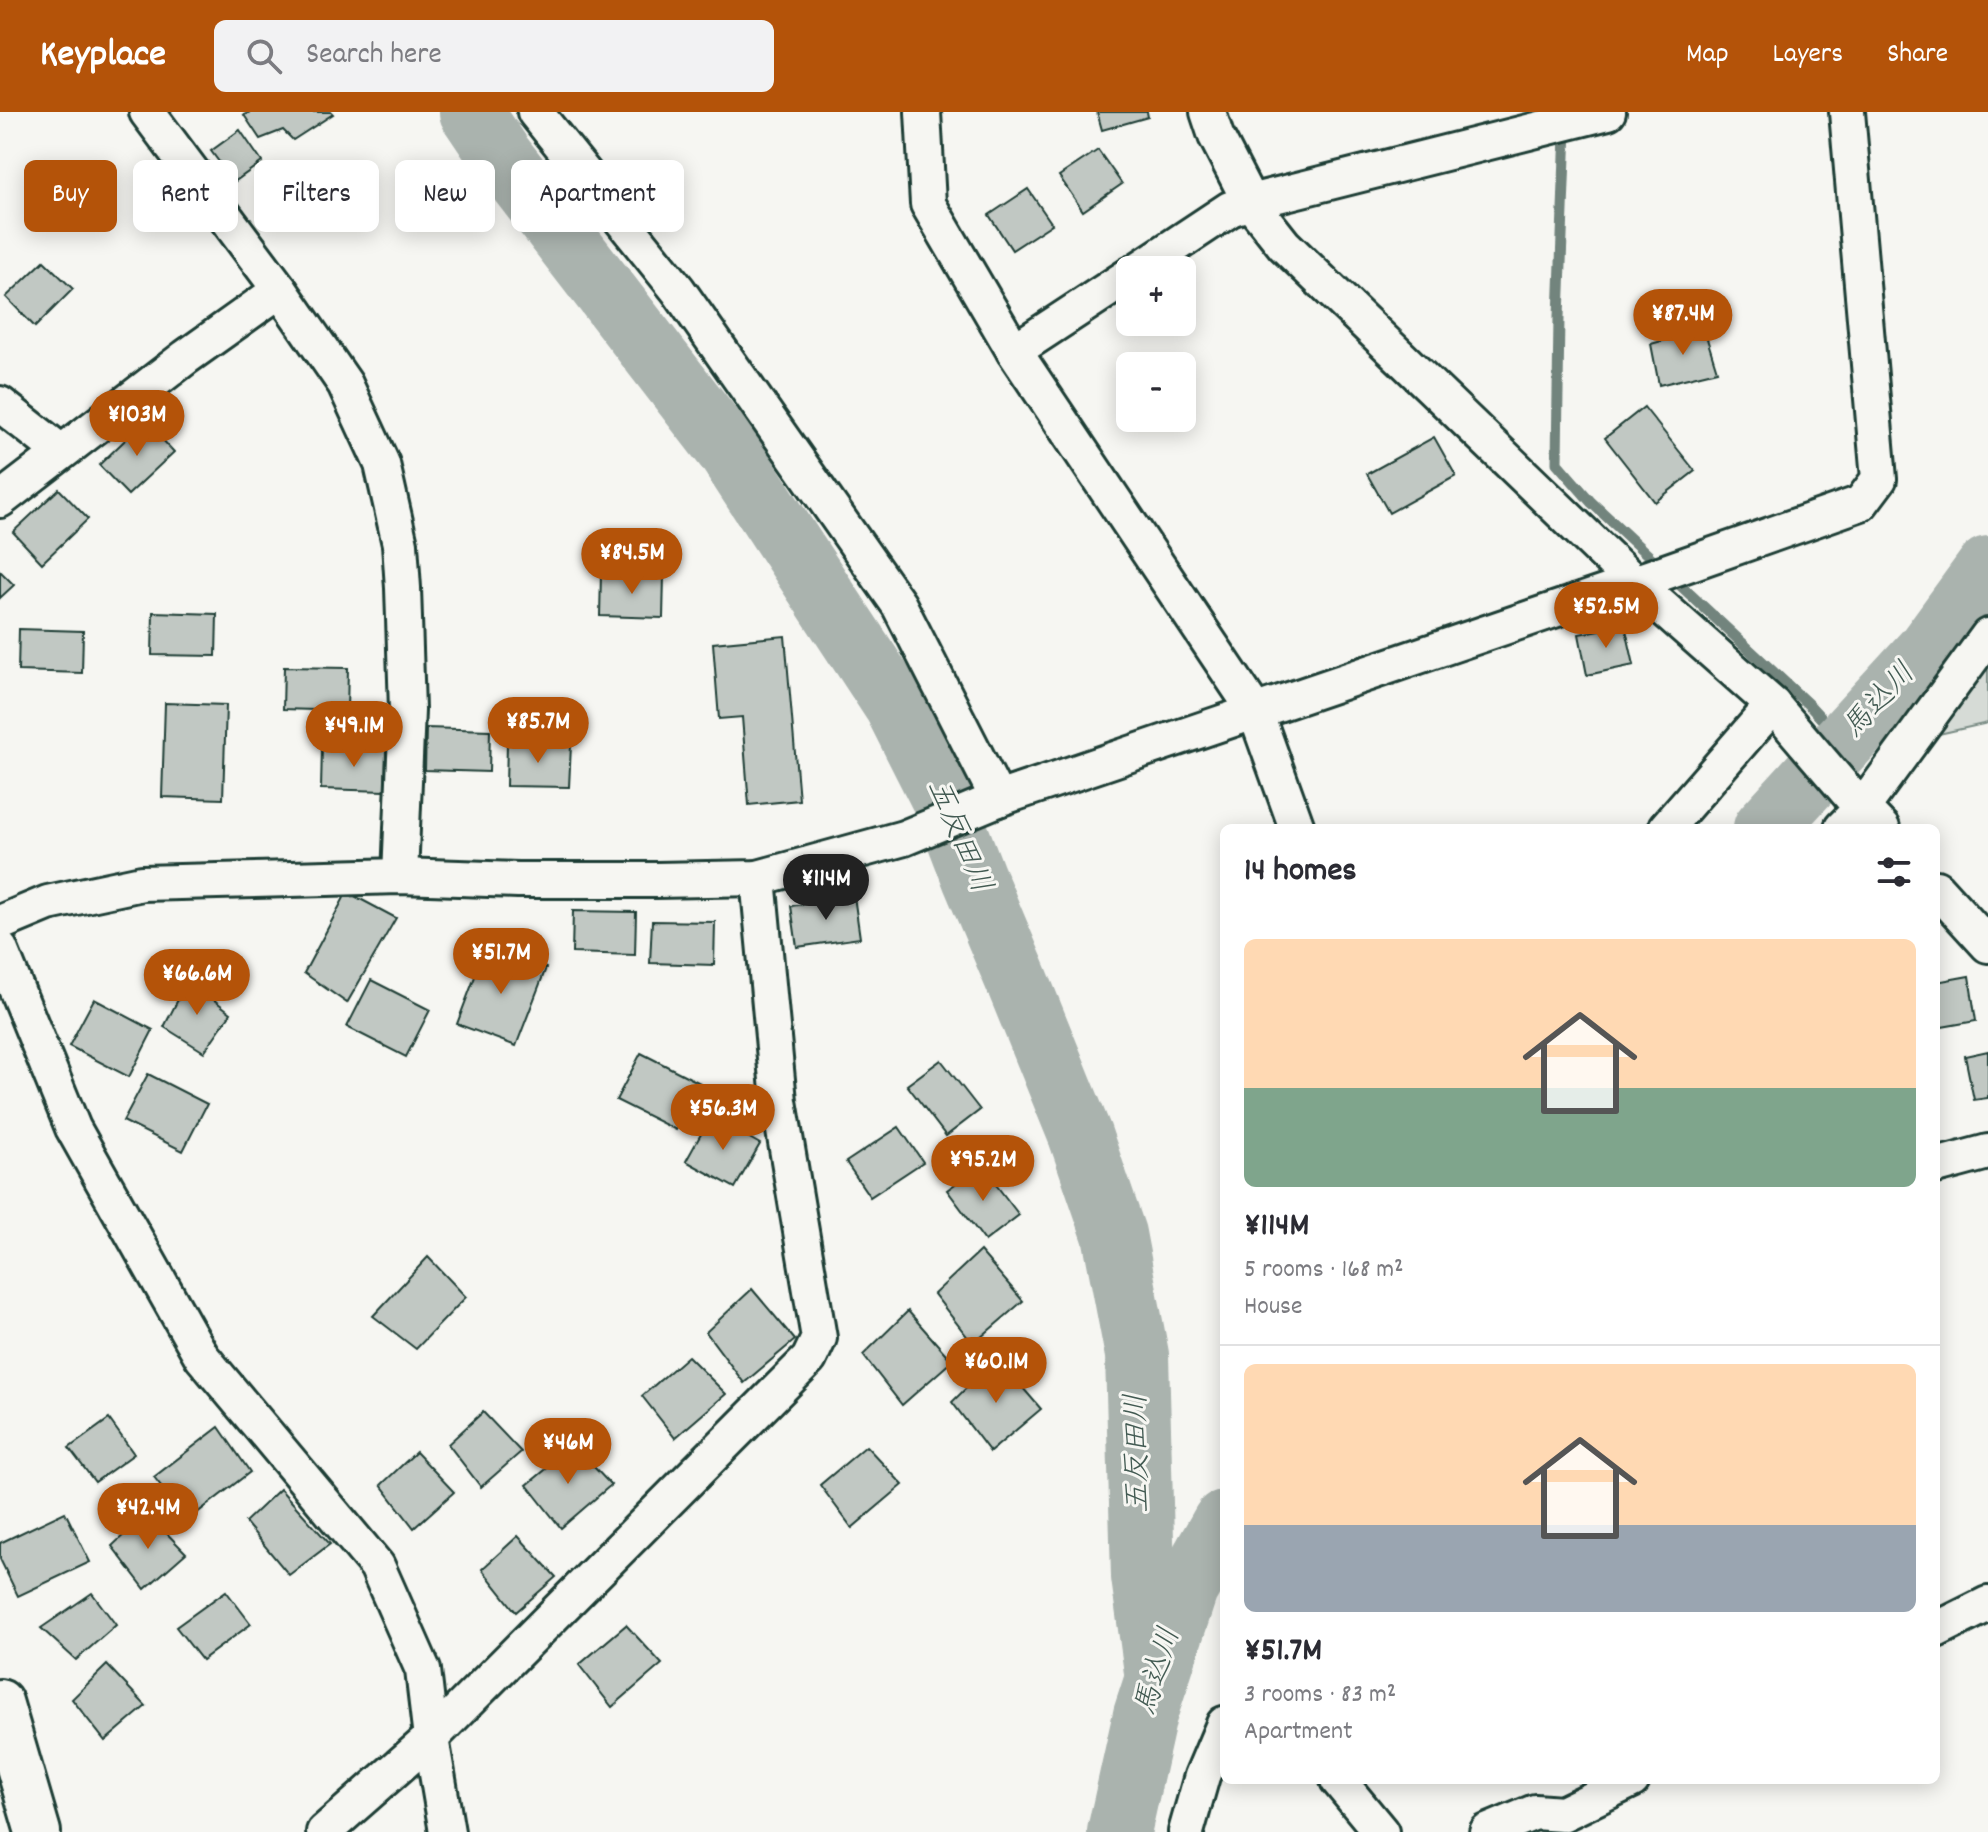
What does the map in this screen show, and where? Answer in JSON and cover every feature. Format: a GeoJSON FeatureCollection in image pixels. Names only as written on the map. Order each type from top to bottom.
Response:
{"type":"FeatureCollection","features":[{"type":"Feature","properties":{"kind":"main road"},"geometry":{"type":"LineString","coordinates":[[0,1702],[38,1832]]}},
{"type":"Feature","properties":{"kind":"street"},"geometry":{"type":"LineString","coordinates":[[147,112],[280,290],[345,384],[382,464],[400,544],[407,710],[400,876]]}},
{"type":"Feature","properties":{"kind":"street"},"geometry":{"type":"LineString","coordinates":[[923,112],[928,204],[1014,351],[1255,711],[1296,824]]}},
{"type":"Feature","properties":{"kind":"street"},"geometry":{"type":"LineString","coordinates":[[1208,112],[1216,136],[1250,202],[1284,245],[1773,705],[1859,814],[1988,636]]}},
{"type":"Feature","properties":{"kind":"street"},"geometry":{"type":"LineString","coordinates":[[0,923],[48,903],[142,883],[400,876],[548,880],[758,878],[904,838],[998,799],[1861,503],[1879,479],[1847,112]]}},
{"type":"Feature","properties":{"kind":"street"},"geometry":{"type":"LineString","coordinates":[[536,113],[678,290],[899,605],[998,799]]}},
{"type":"Feature","properties":{"kind":"street"},"geometry":{"type":"LineString","coordinates":[[1159,256],[1230,209],[1250,202],[1599,114]]}},
{"type":"Feature","properties":{"kind":"street"},"geometry":{"type":"LineString","coordinates":[[1014,351],[1116,284]]}},
{"type":"Feature","properties":{"kind":"street"},"geometry":{"type":"LineString","coordinates":[[0,500],[186,357],[280,290]]}},
{"type":"Feature","properties":{"kind":"street"},"geometry":{"type":"LineString","coordinates":[[0,404],[61,452]]}},
{"type":"Feature","properties":{"kind":"street"},"geometry":{"type":"LineString","coordinates":[[1669,824],[1773,705]]}},
{"type":"Feature","properties":{"kind":"street"},"geometry":{"type":"LineString","coordinates":[[324,1832],[431,1738],[809,1359],[819,1338],[779,1101],[758,878]]}},
{"type":"Feature","properties":{"kind":"street"},"geometry":{"type":"LineString","coordinates":[[1940,892],[1988,945]]}},
{"type":"Feature","properties":{"kind":"street"},"geometry":{"type":"LineString","coordinates":[[0,949],[73,1128],[202,1357],[377,1566],[423,1670],[447,1832]]}},
{"type":"Feature","properties":{"kind":"street"},"geometry":{"type":"LineString","coordinates":[[1940,1165],[1988,1152]]}},
{"type":"Feature","properties":{"kind":"street"},"geometry":{"type":"LineString","coordinates":[[1186,1832],[1202,1776],[1220,1733]]}},
{"type":"Feature","properties":{"kind":"street"},"geometry":{"type":"LineString","coordinates":[[1341,1784],[1381,1832]]}},
{"type":"Feature","properties":{"kind":"street"},"geometry":{"type":"LineString","coordinates":[[1487,1832],[1535,1812],[1562,1814],[1624,1784]]}},
{"type":"Feature","properties":{"kind":"shaded area"},"geometry":{"type":"Polygon","coordinates":[[[1988,653],[1988,723],[1912,740],[1988,653]]]}},
{"type":"Feature","properties":{"kind":"building"},"geometry":{"type":"Polygon","coordinates":[[[250,112],[333,114],[293,140],[283,130],[260,139],[244,115],[250,112]]]}},
{"type":"Feature","properties":{"kind":"building"},"geometry":{"type":"Polygon","coordinates":[[[1097,112],[1147,112],[1148,117],[1102,130],[1097,112]]]}},
{"type":"Feature","properties":{"kind":"building"},"geometry":{"type":"Polygon","coordinates":[[[240,130],[261,160],[254,160],[254,168],[238,179],[238,160],[218,160],[211,151],[240,130]]]}},
{"type":"Feature","properties":{"kind":"building"},"geometry":{"type":"Polygon","coordinates":[[[1098,150],[1122,184],[1083,211],[1059,176],[1098,150]]]}},
{"type":"Feature","properties":{"kind":"building"},"geometry":{"type":"Polygon","coordinates":[[[1028,189],[1052,224],[1012,250],[989,215],[1028,189]]]}},
{"type":"Feature","properties":{"kind":"building"},"geometry":{"type":"Polygon","coordinates":[[[44,261],[73,289],[35,327],[6,297],[44,261]]]}},
{"type":"Feature","properties":{"kind":"building"},"geometry":{"type":"Polygon","coordinates":[[[1704,329],[1717,371],[1659,385],[1651,344],[1704,329]]]}},
{"type":"Feature","properties":{"kind":"building"},"geometry":{"type":"Polygon","coordinates":[[[1644,407],[1695,471],[1655,502],[1605,438],[1644,407]]]}},
{"type":"Feature","properties":{"kind":"building"},"geometry":{"type":"Polygon","coordinates":[[[145,421],[174,452],[128,495],[99,465],[145,421]]]}},
{"type":"Feature","properties":{"kind":"building"},"geometry":{"type":"Polygon","coordinates":[[[1434,437],[1456,476],[1389,513],[1367,474],[1434,437]]]}},
{"type":"Feature","properties":{"kind":"building"},"geometry":{"type":"Polygon","coordinates":[[[59,489],[88,519],[42,563],[13,532],[59,489]]]}},
{"type":"Feature","properties":{"kind":"building"},"geometry":{"type":"Polygon","coordinates":[[[0,571],[14,585],[0,598],[0,571]]]}},
{"type":"Feature","properties":{"kind":"building"},"geometry":{"type":"Polygon","coordinates":[[[601,574],[664,575],[663,618],[600,616],[601,574]]]}},
{"type":"Feature","properties":{"kind":"building"},"geometry":{"type":"Polygon","coordinates":[[[153,612],[217,614],[216,656],[152,655],[153,612]]]}},
{"type":"Feature","properties":{"kind":"building"},"geometry":{"type":"Polygon","coordinates":[[[1625,625],[1634,665],[1587,675],[1579,634],[1625,625]]]}},
{"type":"Feature","properties":{"kind":"building"},"geometry":{"type":"Polygon","coordinates":[[[19,629],[83,631],[82,673],[18,671],[19,629]]]}},
{"type":"Feature","properties":{"kind":"building"},"geometry":{"type":"Polygon","coordinates":[[[785,636],[799,800],[749,805],[742,717],[719,719],[713,643],[785,636]]]}},
{"type":"Feature","properties":{"kind":"building"},"geometry":{"type":"Polygon","coordinates":[[[284,667],[348,668],[347,711],[283,709],[284,667]]]}},
{"type":"Feature","properties":{"kind":"building"},"geometry":{"type":"Polygon","coordinates":[[[165,703],[226,705],[223,799],[162,797],[165,703]]]}},
{"type":"Feature","properties":{"kind":"building"},"geometry":{"type":"Polygon","coordinates":[[[426,728],[490,730],[489,772],[425,770],[426,728]]]}},
{"type":"Feature","properties":{"kind":"building"},"geometry":{"type":"Polygon","coordinates":[[[507,743],[571,745],[569,787],[506,786],[507,743]]]}},
{"type":"Feature","properties":{"kind":"building"},"geometry":{"type":"Polygon","coordinates":[[[322,747],[386,749],[385,791],[321,789],[322,747]]]}},
{"type":"Feature","properties":{"kind":"building"},"geometry":{"type":"Polygon","coordinates":[[[347,892],[396,918],[347,1003],[304,973],[347,892]]]}},
{"type":"Feature","properties":{"kind":"building"},"geometry":{"type":"Polygon","coordinates":[[[854,896],[860,938],[797,947],[791,906],[854,896]]]}},
{"type":"Feature","properties":{"kind":"building"},"geometry":{"type":"Polygon","coordinates":[[[573,911],[636,912],[635,955],[572,953],[573,911]]]}},
{"type":"Feature","properties":{"kind":"building"},"geometry":{"type":"Polygon","coordinates":[[[652,921],[715,922],[714,965],[650,963],[652,921]]]}},
{"type":"Feature","properties":{"kind":"building"},"geometry":{"type":"Polygon","coordinates":[[[487,945],[546,968],[516,1046],[457,1024],[487,945]]]}},
{"type":"Feature","properties":{"kind":"building"},"geometry":{"type":"Polygon","coordinates":[[[1969,976],[1976,1021],[1940,1027],[1940,981],[1969,976]]]}},
{"type":"Feature","properties":{"kind":"building"},"geometry":{"type":"Polygon","coordinates":[[[188,980],[231,1013],[204,1052],[164,1027],[188,980]]]}},
{"type":"Feature","properties":{"kind":"building"},"geometry":{"type":"Polygon","coordinates":[[[371,980],[430,1010],[406,1057],[347,1027],[371,980]]]}},
{"type":"Feature","properties":{"kind":"building"},"geometry":{"type":"Polygon","coordinates":[[[94,999],[153,1030],[129,1077],[69,1046],[94,999]]]}},
{"type":"Feature","properties":{"kind":"building"},"geometry":{"type":"Polygon","coordinates":[[[1988,1051],[1988,1098],[1974,1100],[1965,1056],[1988,1051]]]}},
{"type":"Feature","properties":{"kind":"building"},"geometry":{"type":"Polygon","coordinates":[[[641,1053],[700,1083],[676,1130],[616,1100],[641,1053]]]}},
{"type":"Feature","properties":{"kind":"building"},"geometry":{"type":"Polygon","coordinates":[[[941,1060],[980,1110],[946,1136],[907,1085],[941,1060]]]}},
{"type":"Feature","properties":{"kind":"building"},"geometry":{"type":"Polygon","coordinates":[[[148,1074],[207,1104],[183,1151],[123,1121],[148,1074]]]}},
{"type":"Feature","properties":{"kind":"building"},"geometry":{"type":"Polygon","coordinates":[[[711,1116],[760,1144],[735,1188],[686,1161],[711,1116]]]}},
{"type":"Feature","properties":{"kind":"building"},"geometry":{"type":"Polygon","coordinates":[[[899,1127],[923,1162],[870,1197],[846,1162],[899,1127]]]}},
{"type":"Feature","properties":{"kind":"building"},"geometry":{"type":"Polygon","coordinates":[[[981,1165],[1019,1215],[985,1241],[947,1190],[981,1165]]]}},
{"type":"Feature","properties":{"kind":"building"},"geometry":{"type":"Polygon","coordinates":[[[980,1251],[1023,1301],[973,1344],[934,1294],[980,1251]]]}},
{"type":"Feature","properties":{"kind":"building"},"geometry":{"type":"Polygon","coordinates":[[[428,1257],[466,1297],[416,1349],[373,1316],[428,1257]]]}},
{"type":"Feature","properties":{"kind":"building"},"geometry":{"type":"Polygon","coordinates":[[[752,1289],[795,1340],[744,1383],[706,1332],[752,1289]]]}},
{"type":"Feature","properties":{"kind":"building"},"geometry":{"type":"Polygon","coordinates":[[[908,1311],[952,1361],[902,1405],[863,1355],[908,1311]]]}},
{"type":"Feature","properties":{"kind":"building"},"geometry":{"type":"Polygon","coordinates":[[[688,1356],[726,1394],[675,1438],[642,1396],[688,1356]]]}},
{"type":"Feature","properties":{"kind":"building"},"geometry":{"type":"Polygon","coordinates":[[[997,1358],[1041,1409],[990,1452],[952,1402],[997,1358]]]}},
{"type":"Feature","properties":{"kind":"building"},"geometry":{"type":"Polygon","coordinates":[[[483,1412],[521,1452],[481,1487],[448,1444],[483,1412]]]}},
{"type":"Feature","properties":{"kind":"building"},"geometry":{"type":"Polygon","coordinates":[[[109,1419],[134,1454],[95,1482],[69,1448],[109,1419]]]}},
{"type":"Feature","properties":{"kind":"building"},"geometry":{"type":"Polygon","coordinates":[[[219,1427],[250,1472],[188,1520],[154,1477],[219,1427]]]}},
{"type":"Feature","properties":{"kind":"building"},"geometry":{"type":"Polygon","coordinates":[[[574,1446],[611,1485],[561,1528],[527,1485],[574,1446]]]}},
{"type":"Feature","properties":{"kind":"building"},"geometry":{"type":"Polygon","coordinates":[[[866,1446],[903,1485],[852,1528],[820,1485],[866,1446]]]}},
{"type":"Feature","properties":{"kind":"building"},"geometry":{"type":"Polygon","coordinates":[[[416,1452],[454,1492],[414,1528],[381,1485],[416,1452]]]}},
{"type":"Feature","properties":{"kind":"building"},"geometry":{"type":"Polygon","coordinates":[[[280,1489],[330,1544],[289,1575],[245,1522],[280,1489]]]}},
{"type":"Feature","properties":{"kind":"building"},"geometry":{"type":"Polygon","coordinates":[[[65,1512],[90,1562],[18,1596],[0,1559],[0,1543],[65,1512]]]}},
{"type":"Feature","properties":{"kind":"building"},"geometry":{"type":"Polygon","coordinates":[[[147,1513],[186,1553],[145,1589],[112,1546],[147,1513]]]}},
{"type":"Feature","properties":{"kind":"building"},"geometry":{"type":"Polygon","coordinates":[[[518,1536],[556,1577],[516,1612],[482,1569],[518,1536]]]}},
{"type":"Feature","properties":{"kind":"building"},"geometry":{"type":"Polygon","coordinates":[[[226,1591],[251,1624],[202,1660],[176,1627],[226,1591]]]}},
{"type":"Feature","properties":{"kind":"building"},"geometry":{"type":"Polygon","coordinates":[[[92,1593],[116,1625],[76,1660],[41,1628],[92,1593]]]}},
{"type":"Feature","properties":{"kind":"building"},"geometry":{"type":"Polygon","coordinates":[[[626,1625],[662,1664],[612,1707],[579,1665],[626,1625]]]}},
{"type":"Feature","properties":{"kind":"building"},"geometry":{"type":"Polygon","coordinates":[[[107,1665],[146,1706],[105,1741],[72,1699],[107,1665]]]}},
{"type":"Feature","properties":{"kind":"waterway","name":"五反田川"},"geometry":{"type":"LineString","coordinates":[[471,112],[500,155],[728,450],[896,706],[946,805],[1080,1135],[1114,1234],[1137,1355],[1143,1577],[1157,1679]]}},
{"type":"Feature","properties":{"kind":"waterway"},"geometry":{"type":"LineString","coordinates":[[1566,129],[1557,463],[1591,502],[1810,706],[1843,742]]}},
{"type":"Feature","properties":{"kind":"waterway","name":"馬込川"},"geometry":{"type":"LineString","coordinates":[[1769,824],[1928,650],[1988,568]]}},
{"type":"Feature","properties":{"kind":"waterway","name":"五反田川"},"geometry":{"type":"LineString","coordinates":[[1119,1832],[1145,1715],[1186,1589],[1220,1529]]}}]}
